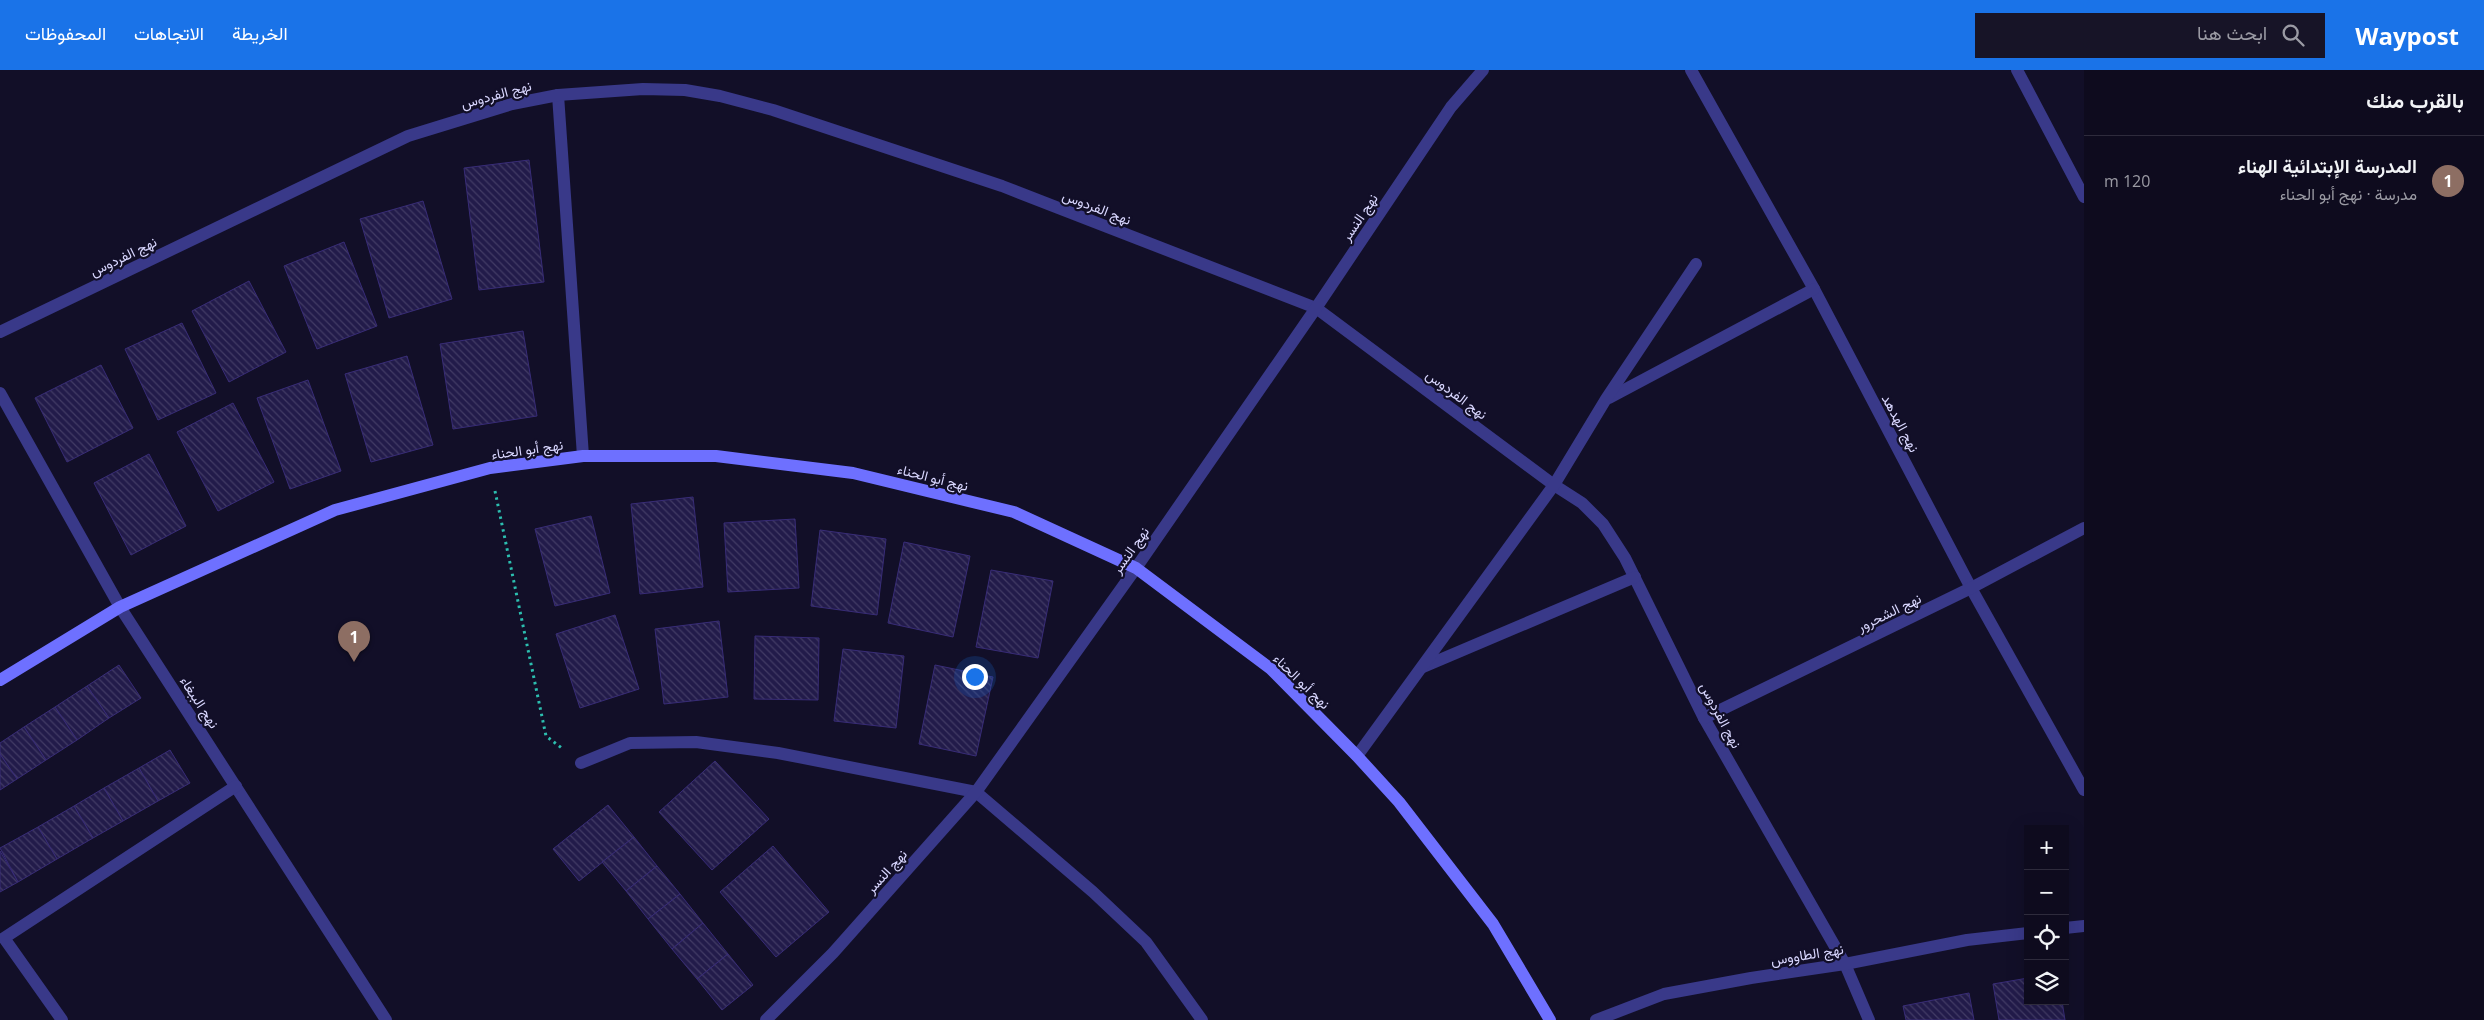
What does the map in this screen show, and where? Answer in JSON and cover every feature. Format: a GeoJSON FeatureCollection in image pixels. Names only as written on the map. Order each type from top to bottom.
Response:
{"type":"FeatureCollection","features":[{"type":"Feature","properties":{"kind":"street","name":"نهج النسر"},"geometry":{"type":"LineString","coordinates":[[766,1020],[833,953],[976,792],[1136,568],[1316,308],[1451,107],[1483,70]]}},
{"type":"Feature","properties":{"kind":"street","name":"نهج الهدهد"},"geometry":{"type":"LineString","coordinates":[[1691,70],[1814,289],[1971,588],[2084,790]]}},
{"type":"Feature","properties":{"kind":"street"},"geometry":{"type":"LineString","coordinates":[[2017,70],[2084,197]]}},
{"type":"Feature","properties":{"kind":"street","name":"نهج الفردوس"},"geometry":{"type":"LineString","coordinates":[[0,332],[408,136],[488,111],[558,94],[643,89],[685,90],[720,96],[773,110],[1002,186],[1316,308],[1554,485],[1582,503],[1603,524],[1625,558],[1704,718],[1845,964],[1869,1020]]}},
{"type":"Feature","properties":{"kind":"street"},"geometry":{"type":"LineString","coordinates":[[558,94],[583,456]]}},
{"type":"Feature","properties":{"kind":"street"},"geometry":{"type":"LineString","coordinates":[[1357,756],[1554,485],[1606,400],[1696,264]]}},
{"type":"Feature","properties":{"kind":"street"},"geometry":{"type":"LineString","coordinates":[[1606,400],[1814,289]]}},
{"type":"Feature","properties":{"kind":"street","name":"نهج الببغاء"},"geometry":{"type":"LineString","coordinates":[[0,393],[120,607],[386,1020]]}},
{"type":"Feature","properties":{"kind":"street","name":"نهج أبو الحناء"},"geometry":{"type":"LineString","coordinates":[[0,680],[120,607],[335,510],[490,468],[583,456],[716,456],[853,473],[1014,512],[1136,568],[1271,669],[1357,756],[1399,802],[1493,924],[1550,1020]]}},
{"type":"Feature","properties":{"kind":"street","name":"نهج الشحرور"},"geometry":{"type":"LineString","coordinates":[[1704,718],[1971,588],[2084,528]]}},
{"type":"Feature","properties":{"kind":"street"},"geometry":{"type":"LineString","coordinates":[[1422,668],[1635,577]]}},
{"type":"Feature","properties":{"kind":"street"},"geometry":{"type":"LineString","coordinates":[[581,763],[630,744],[696,742],[778,752],[976,792],[1093,892],[1146,942],[1202,1020]]}},
{"type":"Feature","properties":{"kind":"street"},"geometry":{"type":"LineString","coordinates":[[62,1020],[4,938],[236,786]]}},
{"type":"Feature","properties":{"kind":"street"},"geometry":{"type":"LineString","coordinates":[[2069,928],[2084,926]]}},
{"type":"Feature","properties":{"kind":"street","name":"نهج الطاووس"},"geometry":{"type":"LineString","coordinates":[[1596,1020],[1664,994],[1751,978],[1845,964],[1967,940],[2024,933]]}},
{"type":"Feature","properties":{"kind":"path"},"geometry":{"type":"LineString","coordinates":[[490,468],[546,736],[581,763]]}},
{"type":"Feature","properties":{"kind":"building"},"geometry":{"type":"Polygon","coordinates":[[[529,160],[544,282],[479,290],[464,168],[529,160]]]}},
{"type":"Feature","properties":{"kind":"building"},"geometry":{"type":"Polygon","coordinates":[[[423,201],[452,299],[389,318],[360,219],[423,201]]]}},
{"type":"Feature","properties":{"kind":"building"},"geometry":{"type":"Polygon","coordinates":[[[344,242],[377,326],[317,349],[284,266],[344,242]]]}},
{"type":"Feature","properties":{"kind":"building"},"geometry":{"type":"Polygon","coordinates":[[[249,281],[286,352],[229,382],[192,311],[249,281]]]}},
{"type":"Feature","properties":{"kind":"building"},"geometry":{"type":"Polygon","coordinates":[[[182,323],[216,393],[158,420],[125,349],[182,323]]]}},
{"type":"Feature","properties":{"kind":"building"},"geometry":{"type":"Polygon","coordinates":[[[523,331],[537,416],[453,429],[440,344],[523,331]]]}},
{"type":"Feature","properties":{"kind":"building"},"geometry":{"type":"Polygon","coordinates":[[[407,356],[433,445],[371,462],[345,374],[407,356]]]}},
{"type":"Feature","properties":{"kind":"building"},"geometry":{"type":"Polygon","coordinates":[[[101,365],[133,428],[67,462],[35,398],[101,365]]]}},
{"type":"Feature","properties":{"kind":"building"},"geometry":{"type":"Polygon","coordinates":[[[308,380],[341,471],[290,489],[257,398],[308,380]]]}},
{"type":"Feature","properties":{"kind":"building"},"geometry":{"type":"Polygon","coordinates":[[[233,403],[274,482],[218,511],[177,432],[233,403]]]}},
{"type":"Feature","properties":{"kind":"building"},"geometry":{"type":"Polygon","coordinates":[[[149,454],[186,526],[131,555],[94,483],[149,454]]]}},
{"type":"Feature","properties":{"kind":"building"},"geometry":{"type":"Polygon","coordinates":[[[693,497],[703,587],[640,594],[631,504],[693,497]]]}},
{"type":"Feature","properties":{"kind":"building"},"geometry":{"type":"Polygon","coordinates":[[[591,516],[610,593],[555,606],[535,529],[591,516]]]}},
{"type":"Feature","properties":{"kind":"building"},"geometry":{"type":"Polygon","coordinates":[[[795,519],[799,588],[728,592],[724,523],[795,519]]]}},
{"type":"Feature","properties":{"kind":"building"},"geometry":{"type":"Polygon","coordinates":[[[820,530],[886,539],[877,615],[811,606],[820,530]]]}},
{"type":"Feature","properties":{"kind":"building"},"geometry":{"type":"Polygon","coordinates":[[[904,542],[970,556],[953,637],[888,623],[904,542]]]}},
{"type":"Feature","properties":{"kind":"building"},"geometry":{"type":"Polygon","coordinates":[[[991,570],[1053,581],[1038,658],[976,647],[991,570]]]}},
{"type":"Feature","properties":{"kind":"building"},"geometry":{"type":"Polygon","coordinates":[[[615,615],[639,689],[580,708],[556,634],[615,615]]]}},
{"type":"Feature","properties":{"kind":"building"},"geometry":{"type":"Polygon","coordinates":[[[719,621],[728,697],[664,704],[655,629],[719,621]]]}},
{"type":"Feature","properties":{"kind":"building"},"geometry":{"type":"Polygon","coordinates":[[[755,636],[819,638],[818,700],[754,699],[755,636]]]}},
{"type":"Feature","properties":{"kind":"building"},"geometry":{"type":"Polygon","coordinates":[[[843,649],[904,656],[896,728],[834,721],[843,649]]]}},
{"type":"Feature","properties":{"kind":"building"},"geometry":{"type":"Polygon","coordinates":[[[119,665],[141,698],[109,718],[87,686],[119,665]]]}},
{"type":"Feature","properties":{"kind":"building"},"geometry":{"type":"Polygon","coordinates":[[[935,665],[993,677],[976,756],[919,744],[935,665]]]}},
{"type":"Feature","properties":{"kind":"building"},"geometry":{"type":"Polygon","coordinates":[[[87,686],[109,718],[77,740],[55,707],[87,686]]]}},
{"type":"Feature","properties":{"kind":"building"},"geometry":{"type":"Polygon","coordinates":[[[55,707],[77,740],[46,760],[24,727],[55,707]]]}},
{"type":"Feature","properties":{"kind":"building"},"geometry":{"type":"Polygon","coordinates":[[[24,727],[46,760],[17,779],[0,754],[0,743],[24,727]]]}},
{"type":"Feature","properties":{"kind":"building"},"geometry":{"type":"Polygon","coordinates":[[[170,750],[190,783],[158,801],[139,768],[170,750]]]}},
{"type":"Feature","properties":{"kind":"building"},"geometry":{"type":"Polygon","coordinates":[[[0,754],[17,779],[0,790],[0,754]]]}},
{"type":"Feature","properties":{"kind":"building"},"geometry":{"type":"Polygon","coordinates":[[[715,761],[769,819],[712,870],[659,812],[715,761]]]}},
{"type":"Feature","properties":{"kind":"building"},"geometry":{"type":"Polygon","coordinates":[[[139,768],[158,801],[123,821],[104,788],[139,768]]]}},
{"type":"Feature","properties":{"kind":"building"},"geometry":{"type":"Polygon","coordinates":[[[104,788],[123,821],[93,838],[74,806],[104,788]]]}},
{"type":"Feature","properties":{"kind":"building"},"geometry":{"type":"Polygon","coordinates":[[[608,805],[634,837],[579,881],[553,849],[608,805]]]}},
{"type":"Feature","properties":{"kind":"building"},"geometry":{"type":"Polygon","coordinates":[[[74,806],[93,838],[57,859],[38,827],[74,806]]]}},
{"type":"Feature","properties":{"kind":"building"},"geometry":{"type":"Polygon","coordinates":[[[38,827],[57,859],[18,882],[0,848],[38,827]]]}},
{"type":"Feature","properties":{"kind":"building"},"geometry":{"type":"Polygon","coordinates":[[[634,837],[657,866],[626,891],[602,862],[634,837]]]}},
{"type":"Feature","properties":{"kind":"building"},"geometry":{"type":"Polygon","coordinates":[[[773,846],[829,912],[776,957],[720,892],[773,846]]]}},
{"type":"Feature","properties":{"kind":"building"},"geometry":{"type":"Polygon","coordinates":[[[0,851],[18,882],[0,892],[0,851]]]}},
{"type":"Feature","properties":{"kind":"building"},"geometry":{"type":"Polygon","coordinates":[[[657,866],[680,894],[648,919],[626,891],[657,866]]]}},
{"type":"Feature","properties":{"kind":"building"},"geometry":{"type":"Polygon","coordinates":[[[680,894],[703,923],[672,949],[648,919],[680,894]]]}},
{"type":"Feature","properties":{"kind":"building"},"geometry":{"type":"Polygon","coordinates":[[[703,923],[728,954],[697,979],[672,949],[703,923]]]}},
{"type":"Feature","properties":{"kind":"building"},"geometry":{"type":"Polygon","coordinates":[[[728,954],[753,985],[722,1010],[697,979],[728,954]]]}},
{"type":"Feature","properties":{"kind":"building"},"geometry":{"type":"Polygon","coordinates":[[[2024,979],[2024,1005],[2063,1005],[2065,1020],[1999,1020],[1993,984],[2024,979]]]}},
{"type":"Feature","properties":{"kind":"building"},"geometry":{"type":"Polygon","coordinates":[[[1969,993],[1974,1020],[1906,1020],[1903,1006],[1969,993]]]}},
{"type":"Feature","properties":{"kind":"place","name":"المدرسة الإبتدائية الهناء"},"geometry":{"type":"Point","coordinates":[354,662]}}]}
